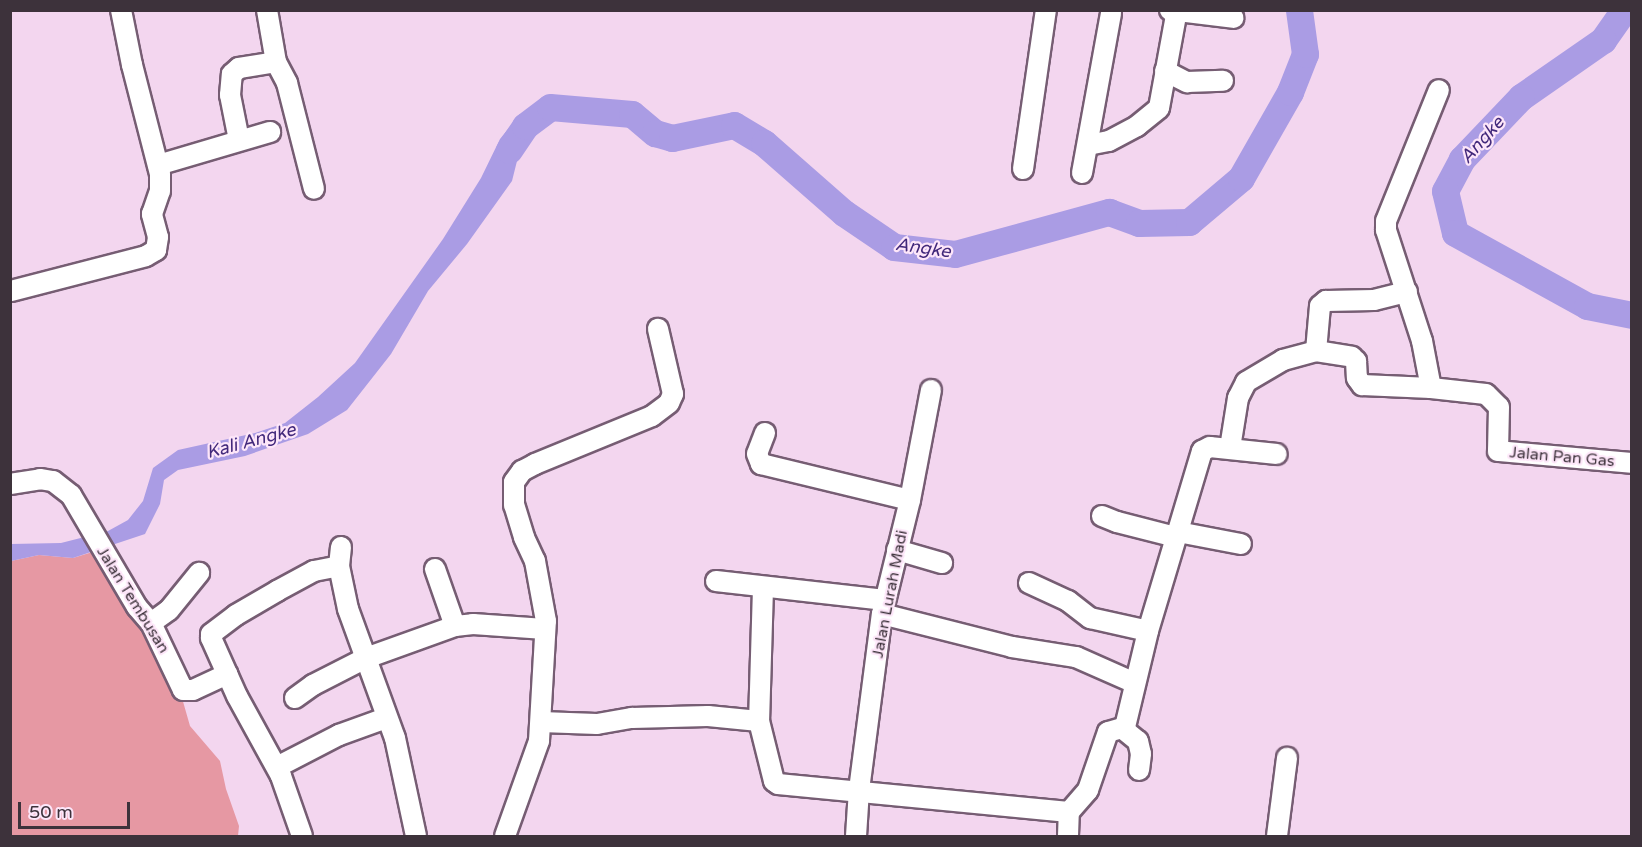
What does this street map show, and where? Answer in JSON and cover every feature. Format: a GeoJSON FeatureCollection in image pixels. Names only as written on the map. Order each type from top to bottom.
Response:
{"type":"FeatureCollection","features":[{"type":"Feature","properties":{"kind":"street"},"geometry":{"type":"LineString","coordinates":[[11,291],[146,256],[156,250],[158,237],[152,214],[160,191],[158,165],[132,65],[122,10]]}},
{"type":"Feature","properties":{"kind":"street"},"geometry":{"type":"LineString","coordinates":[[267,10],[276,62],[287,83],[314,189]]}},
{"type":"Feature","properties":{"kind":"street"},"geometry":{"type":"LineString","coordinates":[[1023,169],[1047,10]]}},
{"type":"Feature","properties":{"kind":"street"},"geometry":{"type":"LineString","coordinates":[[1158,108],[1175,11],[1233,18]]}},
{"type":"Feature","properties":{"kind":"street"},"geometry":{"type":"LineString","coordinates":[[1082,173],[1113,12]]}},
{"type":"Feature","properties":{"kind":"street"},"geometry":{"type":"LineString","coordinates":[[239,140],[230,94],[232,74],[239,68],[276,62]]}},
{"type":"Feature","properties":{"kind":"street"},"geometry":{"type":"LineString","coordinates":[[1165,72],[1187,82],[1223,81]]}},
{"type":"Feature","properties":{"kind":"street"},"geometry":{"type":"LineString","coordinates":[[1088,145],[1109,141],[1137,126],[1187,82]]}},
{"type":"Feature","properties":{"kind":"street"},"geometry":{"type":"LineString","coordinates":[[1431,388],[1422,341],[1386,230],[1386,221],[1439,90]]}},
{"type":"Feature","properties":{"kind":"street"},"geometry":{"type":"LineString","coordinates":[[158,165],[270,132]]}},
{"type":"Feature","properties":{"kind":"street"},"geometry":{"type":"LineString","coordinates":[[1316,351],[1320,306],[1326,301],[1374,300],[1407,292]]}},
{"type":"Feature","properties":{"kind":"street"},"geometry":{"type":"LineString","coordinates":[[505,837],[532,763],[541,722],[546,621],[535,561],[524,537],[514,505],[514,482],[522,471],[535,464],[652,416],[669,403],[673,394],[658,329]]}},
{"type":"Feature","properties":{"kind":"street","name":"Jalan Pan Gas"},"geometry":{"type":"LineString","coordinates":[[1230,448],[1238,398],[1246,382],[1283,360],[1316,351],[1352,357],[1356,361],[1356,378],[1362,385],[1431,388],[1486,394],[1498,406],[1498,451],[1632,464]]}},
{"type":"Feature","properties":{"kind":"street","name":"Jalan Lurah Madi"},"geometry":{"type":"LineString","coordinates":[[856,837],[859,790],[876,740],[884,607],[910,500],[931,390]]}},
{"type":"Feature","properties":{"kind":"street"},"geometry":{"type":"LineString","coordinates":[[765,433],[757,454],[761,464],[910,500]]}},
{"type":"Feature","properties":{"kind":"street"},"geometry":{"type":"LineString","coordinates":[[1123,729],[1202,451],[1210,447],[1277,454]]}},
{"type":"Feature","properties":{"kind":"street","name":"Jalan Tembusan"},"geometry":{"type":"LineString","coordinates":[[10,484],[40,479],[53,481],[70,495],[137,607],[151,623],[183,690],[193,690],[228,674]]}},
{"type":"Feature","properties":{"kind":"street"},"geometry":{"type":"LineString","coordinates":[[1102,516],[1117,522],[1241,544]]}},
{"type":"Feature","properties":{"kind":"street"},"geometry":{"type":"LineString","coordinates":[[897,549],[942,563]]}},
{"type":"Feature","properties":{"kind":"street"},"geometry":{"type":"LineString","coordinates":[[302,837],[277,767],[237,696],[216,653],[212,634],[236,615],[340,557],[348,609],[400,755],[416,837]]}},
{"type":"Feature","properties":{"kind":"street"},"geometry":{"type":"LineString","coordinates":[[435,569],[455,626]]}},
{"type":"Feature","properties":{"kind":"street"},"geometry":{"type":"LineString","coordinates":[[151,623],[174,606],[199,573]]}},
{"type":"Feature","properties":{"kind":"street"},"geometry":{"type":"LineString","coordinates":[[716,581],[884,607],[1012,647],[1076,657],[1135,683]]}},
{"type":"Feature","properties":{"kind":"street"},"geometry":{"type":"LineString","coordinates":[[1029,583],[1068,601],[1090,618],[1149,631]]}},
{"type":"Feature","properties":{"kind":"street"},"geometry":{"type":"LineString","coordinates":[[763,588],[759,721],[774,781],[777,784],[859,790],[1069,812]]}},
{"type":"Feature","properties":{"kind":"street"},"geometry":{"type":"LineString","coordinates":[[295,698],[366,658],[455,626],[473,624],[545,629]]}},
{"type":"Feature","properties":{"kind":"street"},"geometry":{"type":"LineString","coordinates":[[541,722],[597,724],[632,718],[708,716],[759,721]]}},
{"type":"Feature","properties":{"kind":"street"},"geometry":{"type":"LineString","coordinates":[[277,767],[339,735],[386,718]]}},
{"type":"Feature","properties":{"kind":"street"},"geometry":{"type":"LineString","coordinates":[[1068,837],[1069,812],[1088,789],[1108,732],[1123,729],[1138,741],[1141,754],[1139,770]]}},
{"type":"Feature","properties":{"kind":"street"},"geometry":{"type":"LineString","coordinates":[[1277,837],[1287,758]]}},
{"type":"Feature","properties":{"kind":"shaded area"},"geometry":{"type":"Polygon","coordinates":[[[99,550],[178,684],[190,726],[220,761],[226,789],[239,826],[238,836],[11,836],[11,561],[39,555],[73,558],[99,550]]]}},
{"type":"Feature","properties":{"kind":"water","name":"Kali Angke"},"geometry":{"type":"Polygon","coordinates":[[[520,114],[537,127],[520,149],[512,181],[467,244],[428,291],[391,354],[347,410],[308,434],[245,456],[178,470],[164,480],[160,504],[145,534],[73,558],[39,555],[11,561],[11,544],[61,543],[108,531],[128,520],[143,501],[153,468],[178,450],[255,433],[285,423],[318,397],[355,363],[443,239],[481,178],[500,139],[520,114]]]}},
{"type":"Feature","properties":{"kind":"waterway","name":"Angke"},"geometry":{"type":"LineString","coordinates":[[509,150],[525,126],[550,107],[632,114],[655,133],[672,138],[734,125],[764,143],[844,213],[894,247],[955,254],[1109,212],[1139,223],[1189,222],[1241,178],[1290,92],[1305,54],[1299,10]]}},
{"type":"Feature","properties":{"kind":"waterway","name":"Angke"},"geometry":{"type":"LineString","coordinates":[[1624,10],[1603,40],[1521,97],[1462,159],[1445,191],[1455,233],[1587,306],[1632,315]]}}]}
